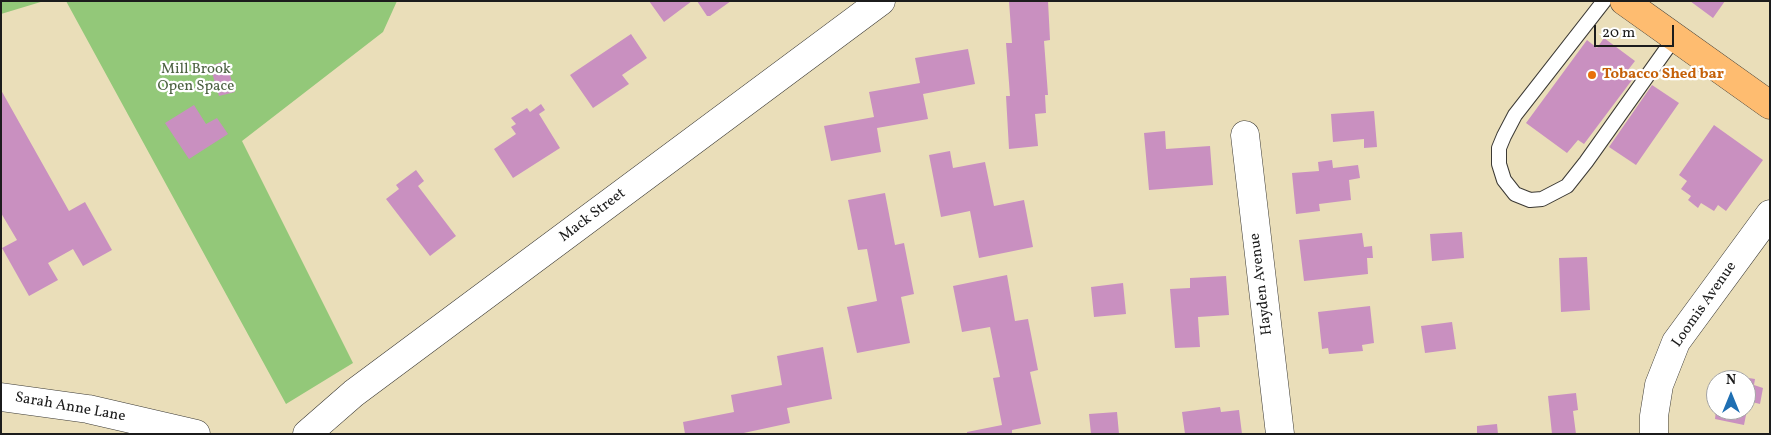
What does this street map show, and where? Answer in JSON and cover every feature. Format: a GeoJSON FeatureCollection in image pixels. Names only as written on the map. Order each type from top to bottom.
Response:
{"type":"FeatureCollection","features":[{"type":"Feature","properties":{"kind":"main road"},"geometry":{"type":"LineString","coordinates":[[1624,1],[1770,105]]}},
{"type":"Feature","properties":{"kind":"street","name":"Mack Street"},"geometry":{"type":"LineString","coordinates":[[307,434],[354,394],[881,1]]}},
{"type":"Feature","properties":{"kind":"street","name":"Hayden Avenue"},"geometry":{"type":"LineString","coordinates":[[1244,135],[1280,434]]}},
{"type":"Feature","properties":{"kind":"street","name":"Loomis Avenue"},"geometry":{"type":"LineString","coordinates":[[1654,434],[1654,416],[1659,386],[1676,342],[1770,214]]}},
{"type":"Feature","properties":{"kind":"street","name":"Sarah Anne Lane"},"geometry":{"type":"LineString","coordinates":[[1,397],[88,409],[196,434]]}},
{"type":"Feature","properties":{"kind":"lane"},"geometry":{"type":"LineString","coordinates":[[1604,1],[1515,115],[1504,136],[1499,148],[1499,164],[1504,180],[1515,194],[1530,200],[1542,199],[1567,186],[1674,37]]}},
{"type":"Feature","properties":{"kind":"green space"},"geometry":{"type":"Polygon","coordinates":[[[1,1],[44,1],[1,14],[1,1]]]}},
{"type":"Feature","properties":{"kind":"green space","name":"Mill Brook Open Space"},"geometry":{"type":"Polygon","coordinates":[[[66,1],[397,1],[383,32],[242,141],[353,363],[286,404],[66,1]]]}},
{"type":"Feature","properties":{"kind":"building"},"geometry":{"type":"Polygon","coordinates":[[[649,1],[692,1],[664,22],[649,1]]]}},
{"type":"Feature","properties":{"kind":"building"},"geometry":{"type":"Polygon","coordinates":[[[697,1],[731,1],[710,16],[707,16],[697,1]]]}},
{"type":"Feature","properties":{"kind":"building"},"geometry":{"type":"Polygon","coordinates":[[[1009,1],[1048,1],[1050,40],[1044,41],[1048,95],[1045,95],[1046,113],[1035,114],[1038,146],[1009,149],[1006,96],[1010,96],[1006,43],[1012,43],[1009,1]]]}},
{"type":"Feature","properties":{"kind":"building"},"geometry":{"type":"Polygon","coordinates":[[[1690,1],[1725,1],[1713,18],[1690,1]]]}},
{"type":"Feature","properties":{"kind":"building"},"geometry":{"type":"Polygon","coordinates":[[[631,34],[647,58],[622,75],[629,84],[593,108],[570,75],[631,34]]]}},
{"type":"Feature","properties":{"kind":"building"},"geometry":{"type":"Polygon","coordinates":[[[1604,38],[1635,61],[1628,70],[1635,76],[1584,144],[1578,140],[1567,153],[1526,123],[1587,40],[1597,48],[1604,38]]]}},
{"type":"Feature","properties":{"kind":"building"},"geometry":{"type":"Polygon","coordinates":[[[968,49],[975,84],[923,94],[928,119],[877,128],[881,152],[831,161],[824,126],[874,117],[869,92],[920,83],[915,58],[968,49]]]}},
{"type":"Feature","properties":{"kind":"building"},"geometry":{"type":"Polygon","coordinates":[[[226,61],[235,92],[219,96],[210,66],[226,61]]]}},
{"type":"Feature","properties":{"kind":"building"},"geometry":{"type":"Polygon","coordinates":[[[1652,85],[1679,103],[1636,165],[1609,147],[1652,85]]]}},
{"type":"Feature","properties":{"kind":"building"},"geometry":{"type":"Polygon","coordinates":[[[1,90],[69,211],[85,202],[112,250],[83,266],[73,249],[48,263],[58,280],[29,296],[2,248],[17,240],[1,213],[1,90]]]}},
{"type":"Feature","properties":{"kind":"building"},"geometry":{"type":"Polygon","coordinates":[[[541,104],[545,110],[539,114],[560,148],[513,178],[494,149],[516,134],[511,127],[516,124],[511,118],[527,108],[530,112],[541,104]]]}},
{"type":"Feature","properties":{"kind":"building"},"geometry":{"type":"Polygon","coordinates":[[[194,105],[206,124],[217,118],[228,134],[189,159],[165,123],[194,105]]]}},
{"type":"Feature","properties":{"kind":"building"},"geometry":{"type":"Polygon","coordinates":[[[1374,111],[1377,147],[1364,148],[1364,139],[1333,142],[1331,114],[1374,111]]]}},
{"type":"Feature","properties":{"kind":"building"},"geometry":{"type":"Polygon","coordinates":[[[1714,125],[1763,160],[1726,211],[1718,205],[1714,211],[1701,203],[1698,208],[1688,200],[1691,196],[1681,189],[1687,181],[1679,175],[1714,125]]]}},
{"type":"Feature","properties":{"kind":"building"},"geometry":{"type":"Polygon","coordinates":[[[1165,131],[1166,149],[1210,146],[1213,185],[1149,190],[1144,133],[1165,131]]]}},
{"type":"Feature","properties":{"kind":"building"},"geometry":{"type":"Polygon","coordinates":[[[950,151],[953,168],[985,162],[994,206],[1024,200],[1033,247],[979,258],[970,211],[941,217],[929,155],[950,151]]]}},
{"type":"Feature","properties":{"kind":"building"},"geometry":{"type":"Polygon","coordinates":[[[1332,160],[1333,168],[1358,165],[1360,178],[1349,180],[1351,200],[1319,204],[1320,211],[1296,214],[1292,173],[1319,171],[1318,162],[1332,160]]]}},
{"type":"Feature","properties":{"kind":"building"},"geometry":{"type":"Polygon","coordinates":[[[416,170],[424,181],[418,186],[456,236],[430,256],[386,199],[399,189],[396,185],[416,170]]]}},
{"type":"Feature","properties":{"kind":"building"},"geometry":{"type":"Polygon","coordinates":[[[885,193],[895,245],[904,243],[914,294],[901,297],[910,343],[857,353],[847,307],[877,301],[867,249],[858,250],[848,200],[885,193]]]}},
{"type":"Feature","properties":{"kind":"building"},"geometry":{"type":"Polygon","coordinates":[[[1462,232],[1464,258],[1432,261],[1430,234],[1462,232]]]}},
{"type":"Feature","properties":{"kind":"building"},"geometry":{"type":"Polygon","coordinates":[[[1362,233],[1364,247],[1372,246],[1373,258],[1367,258],[1368,274],[1304,281],[1299,240],[1362,233]]]}},
{"type":"Feature","properties":{"kind":"building"},"geometry":{"type":"Polygon","coordinates":[[[1587,257],[1590,310],[1561,312],[1559,258],[1587,257]]]}},
{"type":"Feature","properties":{"kind":"building"},"geometry":{"type":"Polygon","coordinates":[[[1007,275],[1015,321],[1028,319],[1038,370],[1030,372],[1041,424],[1012,430],[1012,434],[967,434],[967,432],[1002,425],[993,378],[1000,377],[990,327],[962,332],[953,286],[1007,275]]]}},
{"type":"Feature","properties":{"kind":"building"},"geometry":{"type":"Polygon","coordinates":[[[1226,276],[1229,315],[1198,317],[1200,347],[1175,348],[1170,289],[1190,288],[1190,278],[1226,276]]]}},
{"type":"Feature","properties":{"kind":"building"},"geometry":{"type":"Polygon","coordinates":[[[1123,283],[1126,314],[1094,317],[1091,287],[1123,283]]]}},
{"type":"Feature","properties":{"kind":"building"},"geometry":{"type":"Polygon","coordinates":[[[1370,306],[1374,343],[1362,345],[1363,351],[1329,354],[1328,348],[1322,349],[1318,312],[1370,306]]]}},
{"type":"Feature","properties":{"kind":"building"},"geometry":{"type":"Polygon","coordinates":[[[1452,322],[1456,349],[1425,353],[1421,326],[1452,322]]]}},
{"type":"Feature","properties":{"kind":"building"},"geometry":{"type":"Polygon","coordinates":[[[823,347],[832,399],[787,408],[790,423],[739,434],[685,434],[683,422],[734,412],[731,395],[782,385],[777,356],[823,347]]]}},
{"type":"Feature","properties":{"kind":"building"},"geometry":{"type":"Polygon","coordinates":[[[1756,386],[1763,388],[1760,404],[1756,403],[1756,386]]]}},
{"type":"Feature","properties":{"kind":"building"},"geometry":{"type":"Polygon","coordinates":[[[1576,393],[1578,410],[1573,411],[1576,434],[1552,434],[1548,396],[1576,393]]]}},
{"type":"Feature","properties":{"kind":"building"},"geometry":{"type":"Polygon","coordinates":[[[1220,407],[1221,412],[1239,410],[1242,434],[1185,434],[1182,412],[1220,407]]]}},
{"type":"Feature","properties":{"kind":"building"},"geometry":{"type":"Polygon","coordinates":[[[1117,412],[1119,434],[1091,434],[1089,414],[1117,412]]]}},
{"type":"Feature","properties":{"kind":"building"},"geometry":{"type":"Polygon","coordinates":[[[1720,420],[1745,420],[1744,425],[1720,420]]]}},
{"type":"Feature","properties":{"kind":"building"},"geometry":{"type":"Polygon","coordinates":[[[1497,424],[1498,434],[1477,434],[1477,426],[1497,424]]]}},
{"type":"Feature","properties":{"kind":"place","name":"Tobacco Shed bar"},"geometry":{"type":"Point","coordinates":[1592,75]}}]}
